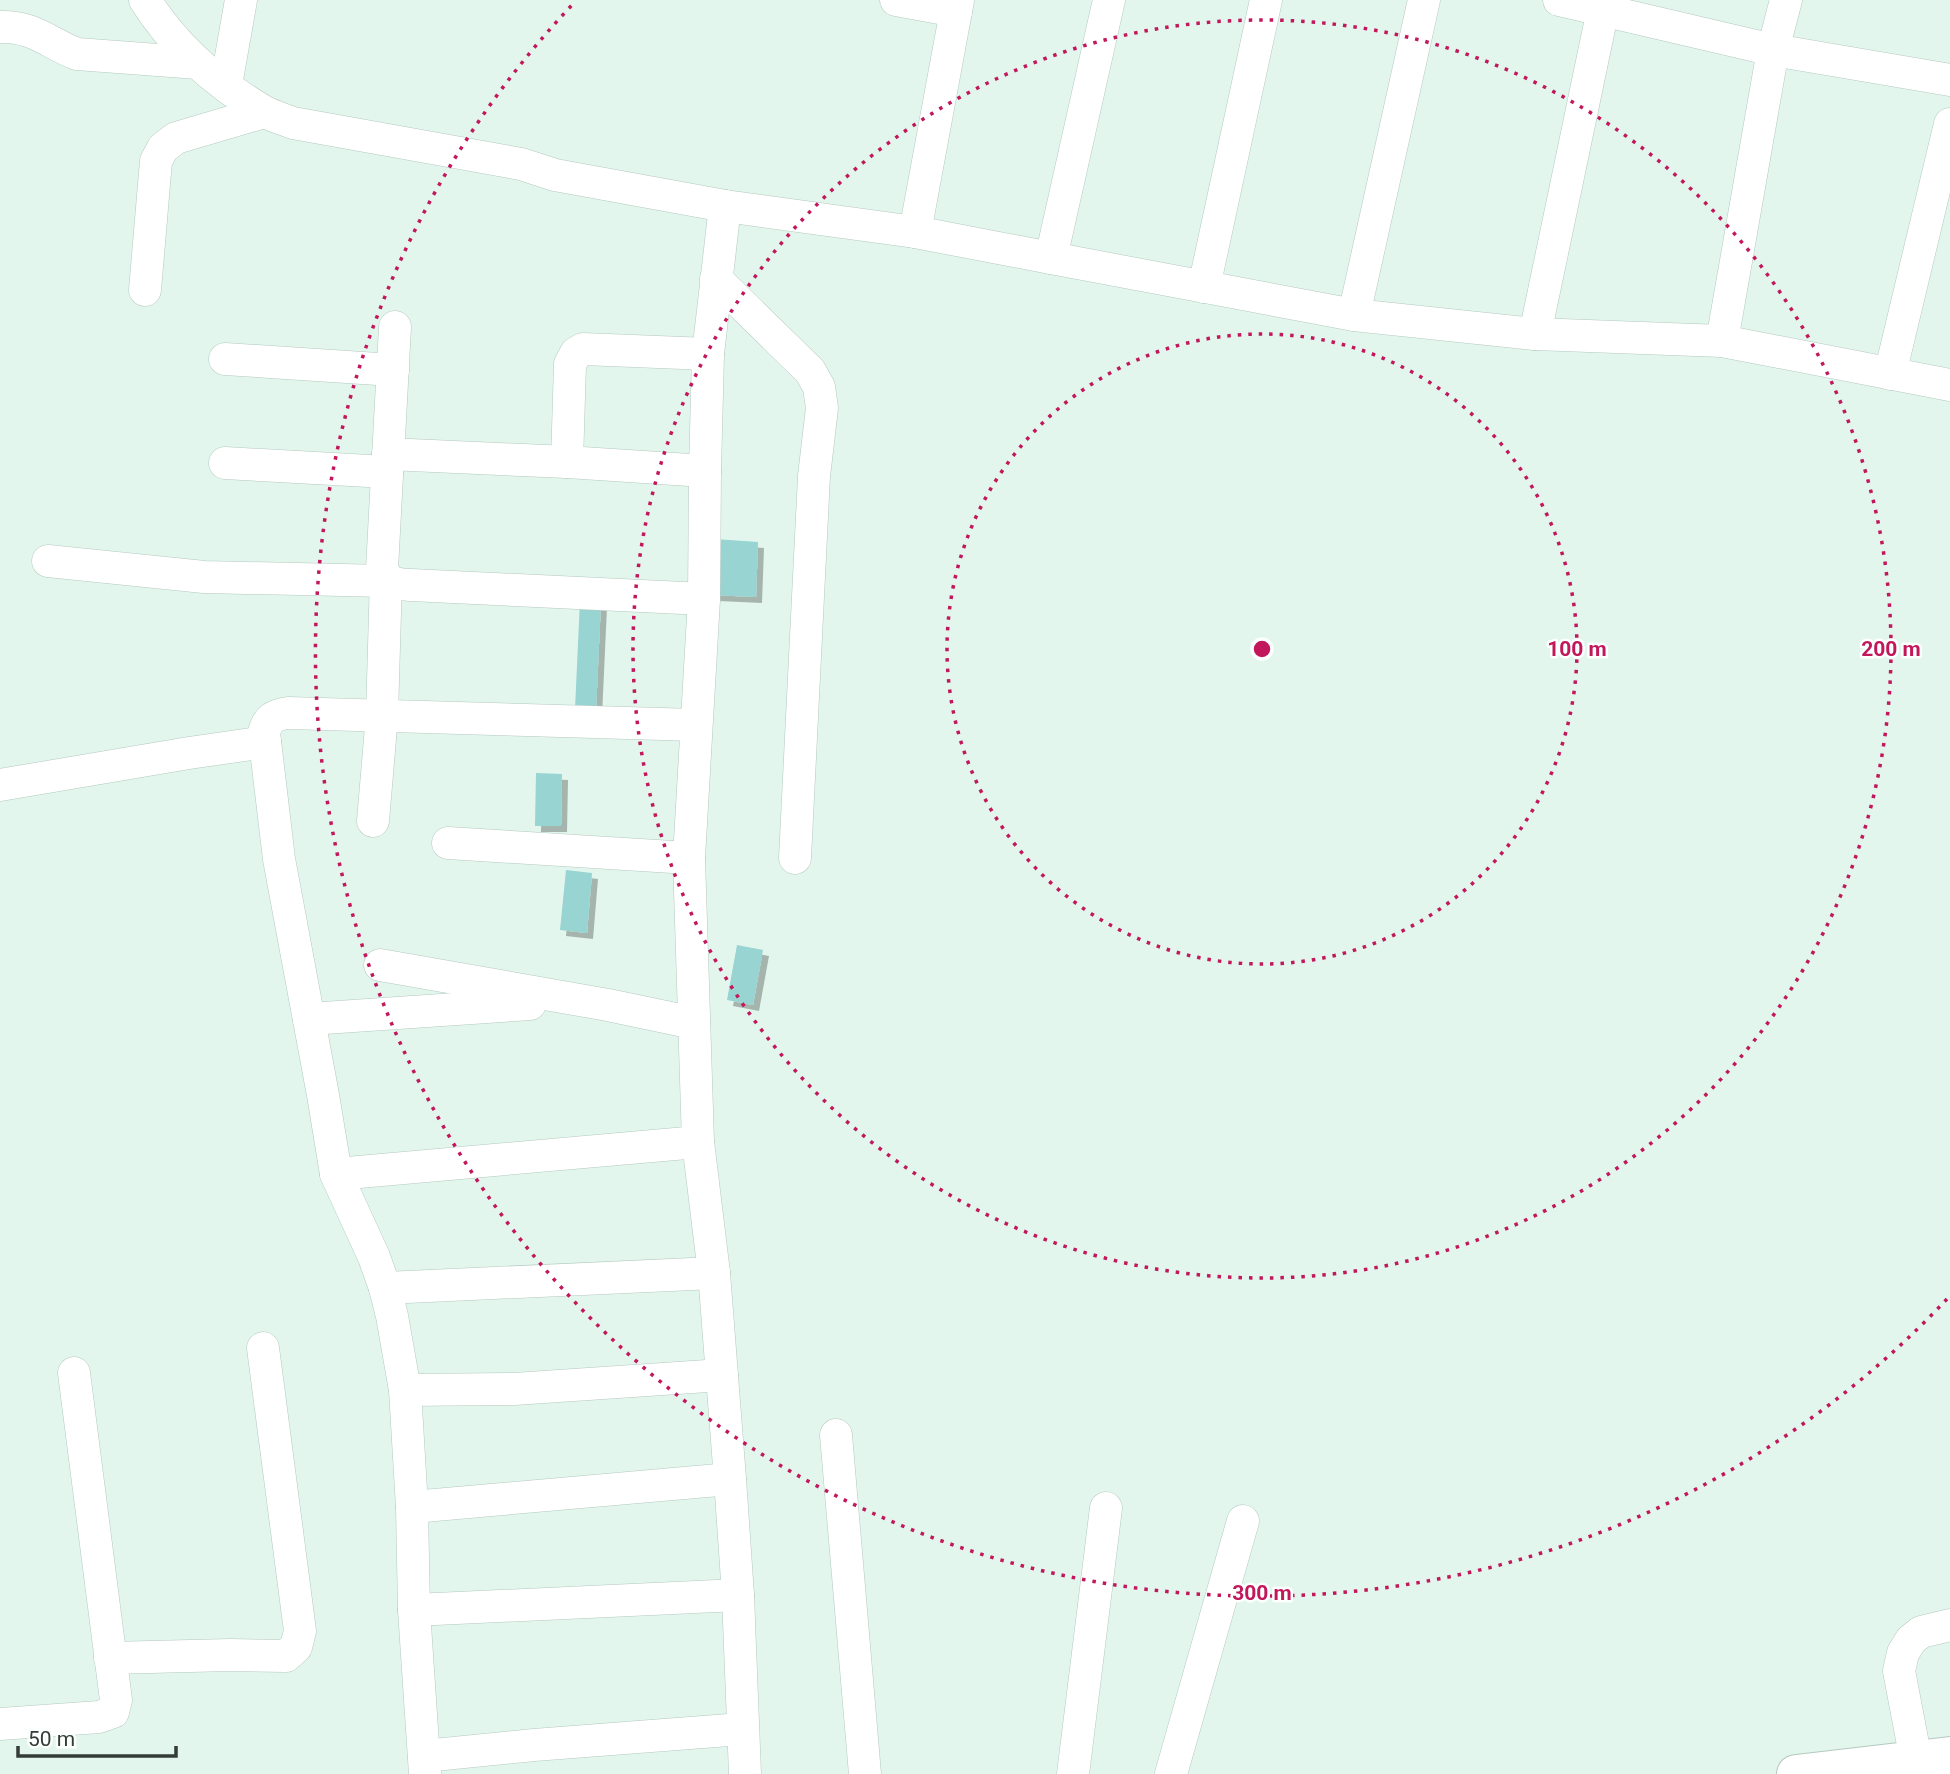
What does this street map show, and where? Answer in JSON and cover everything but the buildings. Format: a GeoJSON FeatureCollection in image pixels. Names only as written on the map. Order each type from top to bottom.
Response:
{"type":"FeatureCollection","features":[{"type":"Feature","properties":{"kind":"main road"},"geometry":{"type":"LineString","coordinates":[[1796,1774],[1933,1758]]}},
{"type":"Feature","properties":{"kind":"street"},"geometry":{"type":"LineString","coordinates":[[145,0],[160,24],[198,63],[264,112],[293,123],[520,164],[555,175],[725,206],[915,232],[1354,315],[1535,334],[1722,341],[1950,385]]}},
{"type":"Feature","properties":{"kind":"street"},"geometry":{"type":"LineString","coordinates":[[226,85],[241,0]]}},
{"type":"Feature","properties":{"kind":"street"},"geometry":{"type":"LineString","coordinates":[[896,0],[957,6],[915,232]]}},
{"type":"Feature","properties":{"kind":"street"},"geometry":{"type":"LineString","coordinates":[[1051,258],[1109,0]]}},
{"type":"Feature","properties":{"kind":"street"},"geometry":{"type":"LineString","coordinates":[[1205,287],[1266,0]]}},
{"type":"Feature","properties":{"kind":"street"},"geometry":{"type":"LineString","coordinates":[[1354,315],[1424,0]]}},
{"type":"Feature","properties":{"kind":"street"},"geometry":{"type":"LineString","coordinates":[[1559,0],[1604,6],[1773,50],[1950,80]]}},
{"type":"Feature","properties":{"kind":"street"},"geometry":{"type":"LineString","coordinates":[[1722,341],[1773,50],[1786,0]]}},
{"type":"Feature","properties":{"kind":"street"},"geometry":{"type":"LineString","coordinates":[[1535,334],[1604,6]]}},
{"type":"Feature","properties":{"kind":"street"},"geometry":{"type":"LineString","coordinates":[[0,27],[23,28],[41,35],[65,50],[86,55],[198,63]]}},
{"type":"Feature","properties":{"kind":"street"},"geometry":{"type":"LineString","coordinates":[[145,290],[156,161],[163,148],[176,138],[264,112]]}},
{"type":"Feature","properties":{"kind":"street"},"geometry":{"type":"LineString","coordinates":[[1890,374],[1950,124]]}},
{"type":"Feature","properties":{"kind":"street"},"geometry":{"type":"LineString","coordinates":[[725,206],[708,354],[704,599],[689,858],[698,1142],[714,1273],[730,1479],[745,1774]]}},
{"type":"Feature","properties":{"kind":"street"},"geometry":{"type":"LineString","coordinates":[[716,279],[810,371],[819,387],[822,408],[814,488],[795,858]]}},
{"type":"Feature","properties":{"kind":"street"},"geometry":{"type":"LineString","coordinates":[[373,821],[382,715],[386,580],[382,569],[395,327]]}},
{"type":"Feature","properties":{"kind":"street"},"geometry":{"type":"LineString","coordinates":[[567,461],[570,364],[576,353],[583,349],[708,354]]}},
{"type":"Feature","properties":{"kind":"street"},"geometry":{"type":"LineString","coordinates":[[225,359],[393,370]]}},
{"type":"Feature","properties":{"kind":"street"},"geometry":{"type":"LineString","coordinates":[[225,463],[567,461],[705,471]]}},
{"type":"Feature","properties":{"kind":"street"},"geometry":{"type":"LineString","coordinates":[[48,562],[204,577],[386,580],[411,585],[704,599]]}},
{"type":"Feature","properties":{"kind":"street"},"geometry":{"type":"LineString","coordinates":[[696,725],[288,713],[271,718],[264,733],[279,859],[336,1174],[374,1257],[385,1288],[405,1390],[412,1507],[414,1610],[424,1765],[534,1745],[742,1729]]}},
{"type":"Feature","properties":{"kind":"street"},"geometry":{"type":"LineString","coordinates":[[0,785],[265,742]]}},
{"type":"Feature","properties":{"kind":"street"},"geometry":{"type":"LineString","coordinates":[[448,843],[689,858]]}},
{"type":"Feature","properties":{"kind":"street"},"geometry":{"type":"LineString","coordinates":[[380,965],[583,1000],[694,1023]]}},
{"type":"Feature","properties":{"kind":"street"},"geometry":{"type":"LineString","coordinates":[[309,1019],[583,1000]]}},
{"type":"Feature","properties":{"kind":"street"},"geometry":{"type":"LineString","coordinates":[[336,1174],[698,1142]]}},
{"type":"Feature","properties":{"kind":"street"},"geometry":{"type":"LineString","coordinates":[[385,1288],[714,1273]]}},
{"type":"Feature","properties":{"kind":"street"},"geometry":{"type":"LineString","coordinates":[[110,1658],[286,1656],[296,1647],[300,1630],[263,1348]]}},
{"type":"Feature","properties":{"kind":"street"},"geometry":{"type":"LineString","coordinates":[[0,1724],[99,1717],[113,1712],[116,1700],[74,1373]]}},
{"type":"Feature","properties":{"kind":"street"},"geometry":{"type":"LineString","coordinates":[[405,1390],[514,1389],[722,1375]]}},
{"type":"Feature","properties":{"kind":"street"},"geometry":{"type":"LineString","coordinates":[[836,1435],[864,1774]]}},
{"type":"Feature","properties":{"kind":"street"},"geometry":{"type":"LineString","coordinates":[[412,1507],[730,1479]]}},
{"type":"Feature","properties":{"kind":"street"},"geometry":{"type":"LineString","coordinates":[[1073,1774],[1106,1508]]}},
{"type":"Feature","properties":{"kind":"street"},"geometry":{"type":"LineString","coordinates":[[1171,1774],[1243,1521]]}},
{"type":"Feature","properties":{"kind":"street"},"geometry":{"type":"LineString","coordinates":[[414,1610],[738,1595]]}},
{"type":"Feature","properties":{"kind":"street"},"geometry":{"type":"LineString","coordinates":[[1933,1758],[1899,1671],[1903,1653],[1911,1640],[1921,1632],[1950,1625]]}}]}
